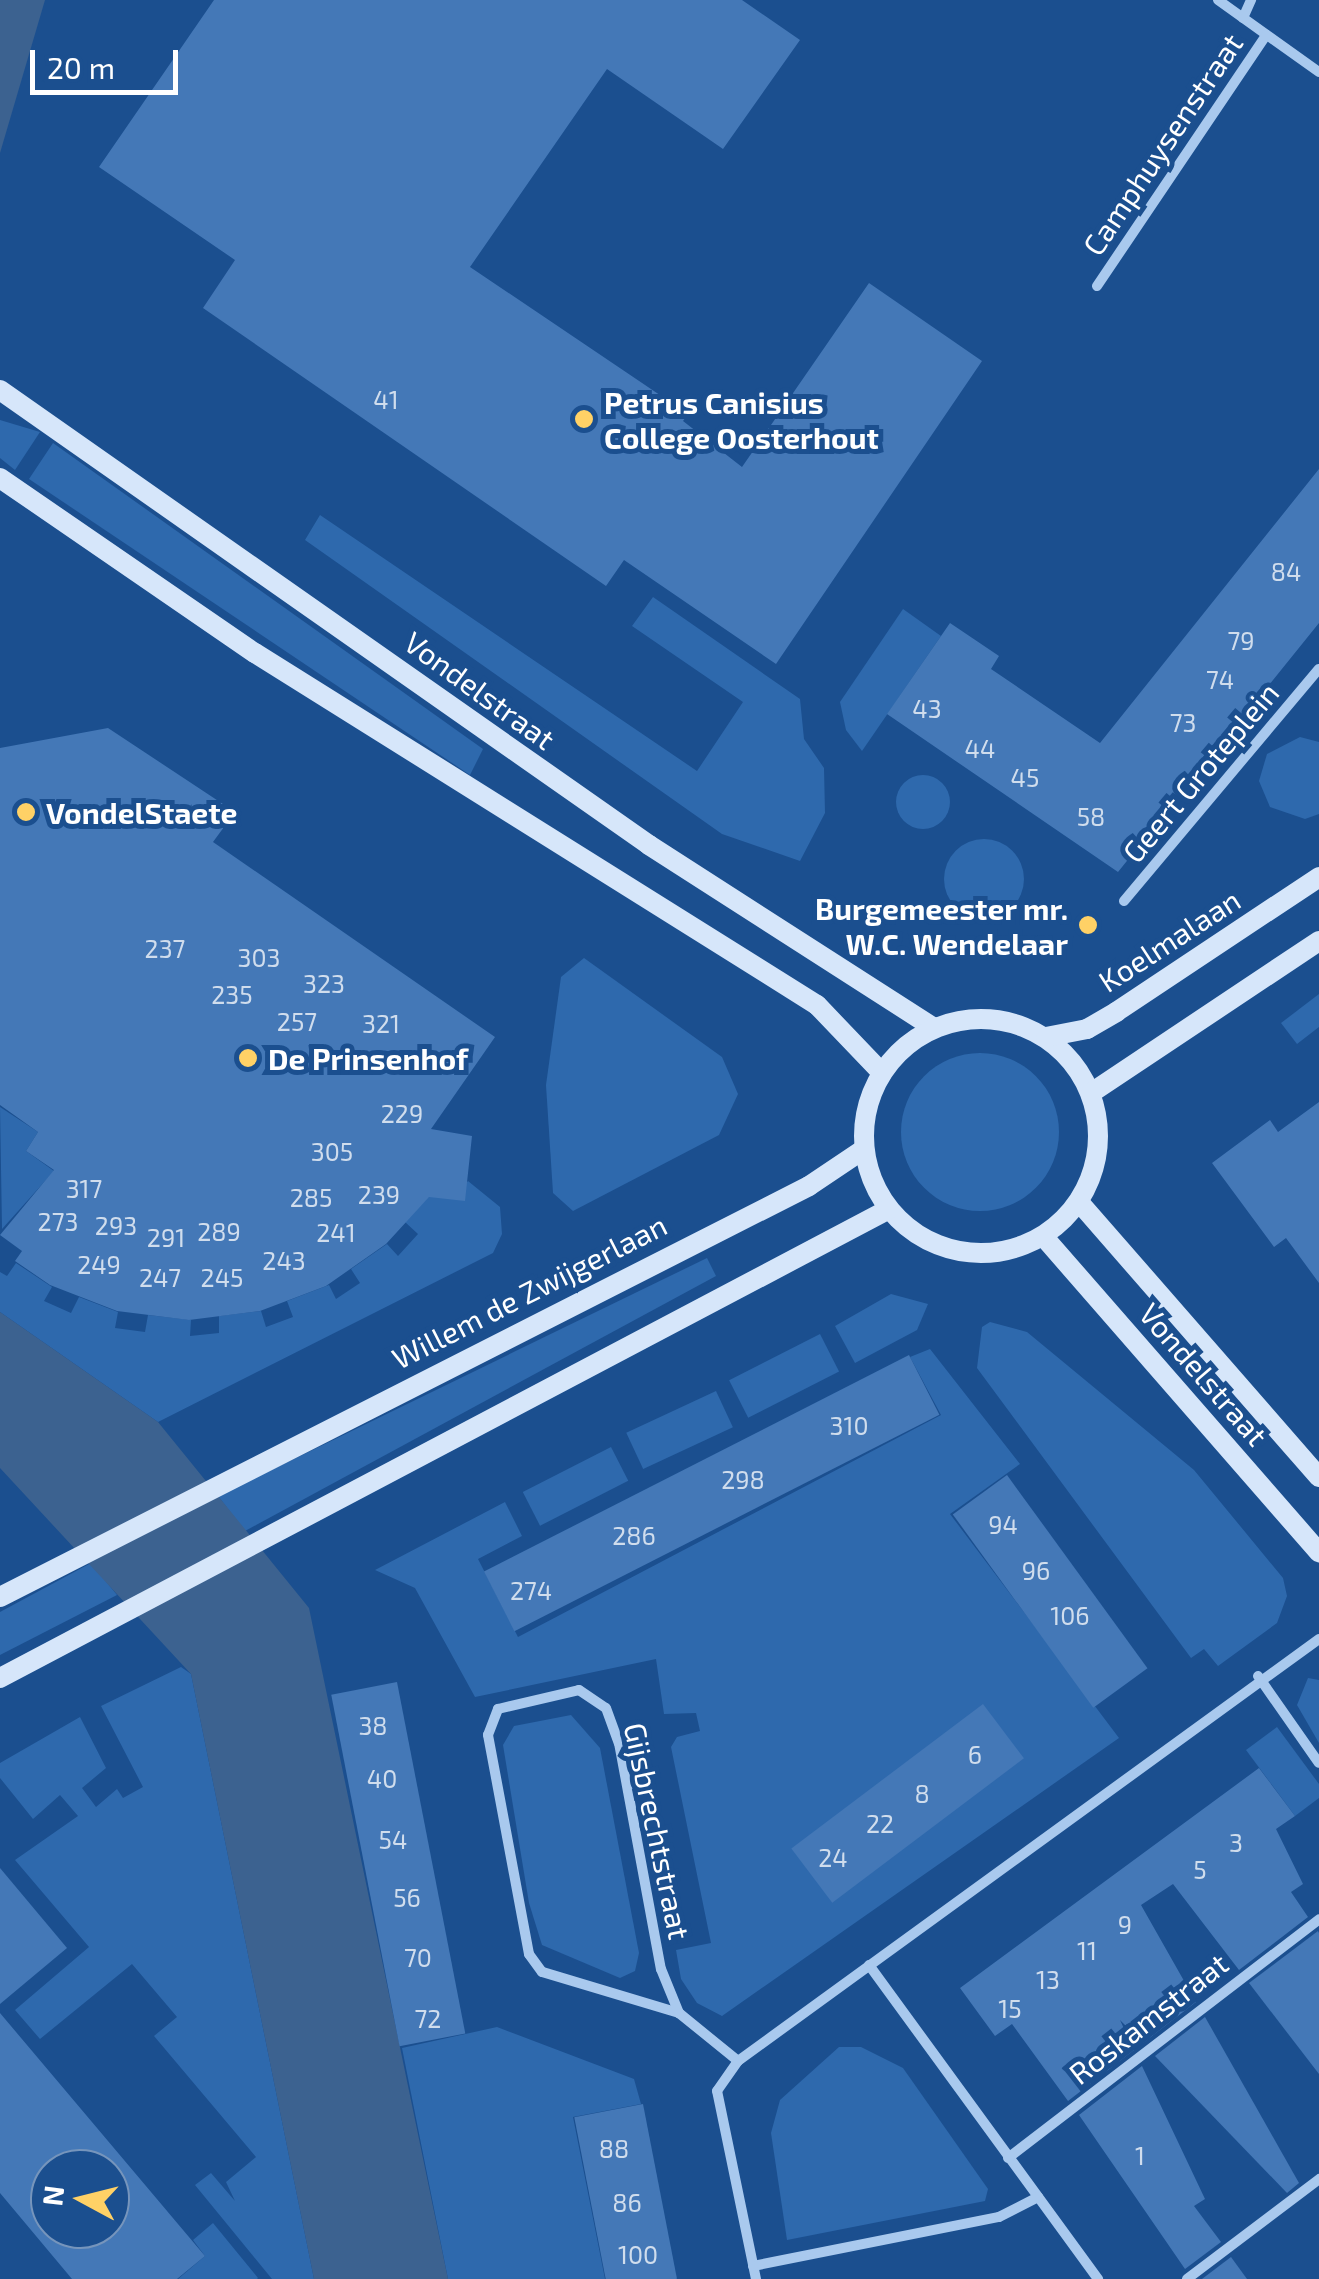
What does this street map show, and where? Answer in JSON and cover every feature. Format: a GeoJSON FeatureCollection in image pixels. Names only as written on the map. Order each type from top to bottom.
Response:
{"type":"FeatureCollection","features":[{"type":"Feature","properties":{"kind":"street","name":"Camphuysenstraat"},"geometry":{"type":"LineString","coordinates":[[1218,0],[1319,72]]}},
{"type":"Feature","properties":{"kind":"street"},"geometry":{"type":"LineString","coordinates":[[1243,18],[1251,0]]}},
{"type":"Feature","properties":{"kind":"street","name":"Camphuysenstraat"},"geometry":{"type":"LineString","coordinates":[[1097,286],[1266,35]]}},
{"type":"Feature","properties":{"kind":"street","name":"Vondelstraat"},"geometry":{"type":"LineString","coordinates":[[0,390],[648,845],[932,1027]]}},
{"type":"Feature","properties":{"kind":"street"},"geometry":{"type":"LineString","coordinates":[[0,478],[254,652],[817,1004],[882,1072]]}},
{"type":"Feature","properties":{"kind":"street","name":"Geert Groteplein"},"geometry":{"type":"LineString","coordinates":[[1124,901],[1318,674]]}},
{"type":"Feature","properties":{"kind":"street","name":"Koelmalaan"},"geometry":{"type":"LineString","coordinates":[[1046,1037],[1087,1029],[1319,878]]}},
{"type":"Feature","properties":{"kind":"street"},"geometry":{"type":"LineString","coordinates":[[1091,1093],[1319,941]]}},
{"type":"Feature","properties":{"kind":"street"},"geometry":{"type":"LineString","coordinates":[[994,1018],[1046,1037],[1091,1093],[1098,1150],[1079,1202],[1043,1236],[977,1254],[943,1248],[888,1209],[864,1149],[867,1110],[882,1072],[932,1027],[994,1018]]}},
{"type":"Feature","properties":{"kind":"street","name":"Willem de Zwijgerlaan"},"geometry":{"type":"LineString","coordinates":[[0,1598],[808,1186],[864,1149]]}},
{"type":"Feature","properties":{"kind":"street","name":"Vondelstraat"},"geometry":{"type":"LineString","coordinates":[[1079,1202],[1319,1477]]}},
{"type":"Feature","properties":{"kind":"street"},"geometry":{"type":"LineString","coordinates":[[0,1678],[888,1209]]}},
{"type":"Feature","properties":{"kind":"street","name":"Vondelstraat"},"geometry":{"type":"LineString","coordinates":[[1043,1236],[1319,1552]]}},
{"type":"Feature","properties":{"kind":"street"},"geometry":{"type":"LineString","coordinates":[[756,2279],[717,2091],[738,2061],[1258,1676],[1319,1638]]}},
{"type":"Feature","properties":{"kind":"street"},"geometry":{"type":"LineString","coordinates":[[1258,1676],[1319,1763]]}},
{"type":"Feature","properties":{"kind":"street","name":"Gijsbrechtstraat"},"geometry":{"type":"LineString","coordinates":[[679,2013],[661,1969],[620,1743],[606,1708],[579,1690],[498,1709],[488,1736],[529,1954],[542,1972],[679,2013],[738,2061]]}},
{"type":"Feature","properties":{"kind":"street","name":"Roskamstraat"},"geometry":{"type":"LineString","coordinates":[[1008,2158],[1319,1919]]}},
{"type":"Feature","properties":{"kind":"street"},"geometry":{"type":"LineString","coordinates":[[869,1965],[1098,2279]]}},
{"type":"Feature","properties":{"kind":"street"},"geometry":{"type":"LineString","coordinates":[[1188,2279],[1319,2179]]}},
{"type":"Feature","properties":{"kind":"street"},"geometry":{"type":"LineString","coordinates":[[753,2266],[999,2217],[1038,2197]]}},
{"type":"Feature","properties":{"kind":"shaded area"},"geometry":{"type":"Polygon","coordinates":[[[0,0],[45,0],[0,153],[0,0]]]}},
{"type":"Feature","properties":{"kind":"shaded area"},"geometry":{"type":"Polygon","coordinates":[[[0,420],[40,432],[15,470],[0,458],[0,420]]]}},
{"type":"Feature","properties":{"kind":"shaded area"},"geometry":{"type":"Polygon","coordinates":[[[53,443],[483,749],[470,775],[29,479],[53,443]]]}},
{"type":"Feature","properties":{"kind":"shaded area"},"geometry":{"type":"Polygon","coordinates":[[[320,515],[697,771],[743,702],[632,626],[653,597],[800,699],[804,739],[824,768],[825,813],[800,861],[722,834],[305,540],[320,515]]]}},
{"type":"Feature","properties":{"kind":"shaded area"},"geometry":{"type":"Polygon","coordinates":[[[903,609],[941,636],[862,751],[846,730],[840,702],[903,609]]]}},
{"type":"Feature","properties":{"kind":"shaded area"},"geometry":{"type":"Polygon","coordinates":[[[1300,737],[1319,742],[1319,814],[1305,819],[1270,807],[1259,781],[1267,754],[1300,737]]]}},
{"type":"Feature","properties":{"kind":"shaded area"},"geometry":{"type":"Polygon","coordinates":[[[923,775],[942,783],[950,802],[942,821],[923,829],[904,821],[896,802],[904,783],[923,775]]]}},
{"type":"Feature","properties":{"kind":"shaded area"},"geometry":{"type":"Polygon","coordinates":[[[976,839],[992,839],[1013,850],[1024,879],[1013,908],[992,919],[976,919],[962,913],[950,901],[944,887],[944,871],[950,857],[962,845],[976,839]]]}},
{"type":"Feature","properties":{"kind":"shaded area"},"geometry":{"type":"Polygon","coordinates":[[[584,958],[722,1057],[738,1094],[719,1135],[573,1211],[553,1193],[546,1085],[561,977],[584,958]]]}},
{"type":"Feature","properties":{"kind":"shaded area"},"geometry":{"type":"Polygon","coordinates":[[[1319,994],[1319,1027],[1297,1044],[1281,1023],[1319,994]]]}},
{"type":"Feature","properties":{"kind":"shaded area"},"geometry":{"type":"Polygon","coordinates":[[[980,1053],[1010,1059],[1036,1076],[1053,1102],[1059,1132],[1053,1162],[1036,1188],[1010,1205],[980,1211],[950,1205],[924,1188],[907,1162],[901,1132],[907,1102],[924,1076],[950,1059],[980,1053]]]}},
{"type":"Feature","properties":{"kind":"shaded area"},"geometry":{"type":"Polygon","coordinates":[[[0,1107],[38,1132],[26,1151],[54,1171],[2,1229],[0,1107]]]}},
{"type":"Feature","properties":{"kind":"shaded area"},"geometry":{"type":"Polygon","coordinates":[[[468,1181],[500,1207],[502,1234],[493,1253],[158,1422],[0,1312],[0,1272],[7,1276],[16,1263],[52,1287],[44,1301],[71,1313],[79,1297],[118,1312],[115,1328],[145,1332],[148,1315],[191,1320],[190,1336],[219,1333],[219,1316],[261,1311],[266,1327],[293,1317],[287,1301],[329,1285],[336,1299],[360,1283],[351,1269],[387,1244],[398,1256],[418,1234],[405,1222],[433,1192],[452,1199],[468,1181]]]}},
{"type":"Feature","properties":{"kind":"shaded area"},"geometry":{"type":"Polygon","coordinates":[[[707,1258],[716,1276],[245,1531],[218,1496],[707,1258]]]}},
{"type":"Feature","properties":{"kind":"shaded area"},"geometry":{"type":"Polygon","coordinates":[[[891,1294],[928,1304],[917,1330],[855,1363],[835,1326],[891,1294]]]}},
{"type":"Feature","properties":{"kind":"shaded area"},"geometry":{"type":"Polygon","coordinates":[[[0,1312],[158,1422],[309,1608],[448,2279],[314,2279],[191,1674],[0,1468],[0,1312]]]}},
{"type":"Feature","properties":{"kind":"shaded area"},"geometry":{"type":"Polygon","coordinates":[[[990,1322],[1027,1332],[1194,1470],[1283,1578],[1287,1596],[1277,1623],[1218,1666],[1204,1649],[1191,1658],[977,1368],[982,1327],[990,1322]]]}},
{"type":"Feature","properties":{"kind":"shaded area"},"geometry":{"type":"Polygon","coordinates":[[[820,1334],[839,1371],[748,1418],[729,1380],[820,1334]]]}},
{"type":"Feature","properties":{"kind":"shaded area"},"geometry":{"type":"Polygon","coordinates":[[[930,1349],[1020,1464],[950,1514],[1119,1738],[722,2016],[697,2003],[681,1979],[676,1950],[711,1943],[671,1747],[677,1737],[700,1731],[696,1713],[664,1714],[656,1659],[475,1697],[415,1588],[375,1570],[505,1502],[522,1536],[478,1559],[518,1637],[941,1415],[910,1357],[930,1349]]]}},
{"type":"Feature","properties":{"kind":"shaded area"},"geometry":{"type":"Polygon","coordinates":[[[716,1391],[733,1427],[643,1469],[626,1433],[716,1391]]]}},
{"type":"Feature","properties":{"kind":"shaded area"},"geometry":{"type":"Polygon","coordinates":[[[611,1447],[628,1481],[540,1526],[523,1492],[611,1447]]]}},
{"type":"Feature","properties":{"kind":"shaded area"},"geometry":{"type":"Polygon","coordinates":[[[91,1563],[117,1595],[0,1655],[0,1612],[91,1563]]]}},
{"type":"Feature","properties":{"kind":"shaded area"},"geometry":{"type":"Polygon","coordinates":[[[181,1667],[191,1674],[314,2279],[272,2279],[195,2185],[211,2173],[235,2201],[226,2182],[256,2157],[154,2036],[177,2017],[132,1964],[40,2039],[15,2010],[89,1947],[15,1860],[78,1816],[60,1795],[33,1819],[0,1778],[0,1763],[80,1717],[106,1768],[82,1788],[96,1807],[117,1789],[123,1798],[143,1787],[101,1706],[181,1667]]]}},
{"type":"Feature","properties":{"kind":"shaded area"},"geometry":{"type":"Polygon","coordinates":[[[1308,1678],[1319,1680],[1319,1743],[1297,1705],[1308,1678]]]}},
{"type":"Feature","properties":{"kind":"shaded area"},"geometry":{"type":"Polygon","coordinates":[[[571,1715],[600,1748],[639,1953],[635,1971],[620,1978],[542,1945],[529,1903],[503,1745],[514,1726],[571,1715]]]}},
{"type":"Feature","properties":{"kind":"shaded area"},"geometry":{"type":"Polygon","coordinates":[[[1277,1727],[1319,1784],[1319,1798],[1295,1816],[1246,1750],[1277,1727]]]}},
{"type":"Feature","properties":{"kind":"shaded area"},"geometry":{"type":"Polygon","coordinates":[[[497,2027],[634,2079],[641,2104],[573,2117],[605,2279],[448,2279],[402,2048],[497,2027]]]}},
{"type":"Feature","properties":{"kind":"shaded area"},"geometry":{"type":"Polygon","coordinates":[[[839,2047],[861,2047],[903,2068],[988,2189],[985,2201],[787,2240],[771,2133],[780,2100],[839,2047]]]}},
{"type":"Feature","properties":{"kind":"shaded area"},"geometry":{"type":"Polygon","coordinates":[[[213,2223],[257,2279],[178,2279],[205,2256],[193,2240],[213,2223]]]}},
{"type":"Feature","properties":{"kind":"building"},"geometry":{"type":"Polygon","coordinates":[[[214,0],[742,0],[800,40],[723,149],[607,69],[470,267],[688,414],[683,421],[742,467],[869,283],[982,361],[776,664],[624,560],[606,586],[203,308],[235,260],[99,167],[214,0]]]}},
{"type":"Feature","properties":{"kind":"building"},"geometry":{"type":"Polygon","coordinates":[[[1319,469],[1319,623],[1118,872],[887,714],[950,623],[999,656],[991,669],[1100,743],[1319,469]]]}},
{"type":"Feature","properties":{"kind":"building","name":"De Prinsenhof"},"geometry":{"type":"Polygon","coordinates":[[[108,728],[235,812],[213,842],[495,1037],[431,1129],[472,1136],[465,1201],[429,1197],[386,1244],[326,1286],[260,1311],[189,1320],[117,1311],[50,1285],[15,1261],[22,1251],[0,1235],[54,1170],[26,1151],[38,1132],[0,1105],[0,748],[108,728]]]}},
{"type":"Feature","properties":{"kind":"building"},"geometry":{"type":"Polygon","coordinates":[[[1319,1102],[1319,1283],[1286,1238],[1274,1247],[1212,1163],[1270,1120],[1278,1132],[1319,1102]]]}},
{"type":"Feature","properties":{"kind":"building"},"geometry":{"type":"Polygon","coordinates":[[[909,1355],[939,1415],[514,1631],[484,1572],[909,1355]]]}},
{"type":"Feature","properties":{"kind":"building"},"geometry":{"type":"Polygon","coordinates":[[[1007,1475],[1147,1668],[1093,1708],[953,1514],[1007,1475]]]}},
{"type":"Feature","properties":{"kind":"building"},"geometry":{"type":"Polygon","coordinates":[[[397,1682],[465,2033],[400,2046],[331,1695],[397,1682]]]}},
{"type":"Feature","properties":{"kind":"building"},"geometry":{"type":"Polygon","coordinates":[[[983,1704],[1024,1758],[832,1903],[791,1848],[983,1704]]]}},
{"type":"Feature","properties":{"kind":"building"},"geometry":{"type":"Polygon","coordinates":[[[1259,1768],[1295,1816],[1276,1829],[1303,1884],[1291,1892],[1308,1917],[1239,1970],[1173,1884],[1141,1905],[1196,2002],[1143,2043],[1120,2020],[1134,2050],[1068,2101],[1012,2024],[995,2036],[960,1988],[1259,1768]]]}},
{"type":"Feature","properties":{"kind":"building"},"geometry":{"type":"Polygon","coordinates":[[[0,1868],[67,1948],[0,2004],[0,1868]]]}},
{"type":"Feature","properties":{"kind":"building"},"geometry":{"type":"Polygon","coordinates":[[[1319,1933],[1319,2074],[1249,1983],[1319,1933]]]}},
{"type":"Feature","properties":{"kind":"building"},"geometry":{"type":"Polygon","coordinates":[[[0,2013],[115,2149],[30,2149],[30,2229],[0,2193],[0,2013]]]}},
{"type":"Feature","properties":{"kind":"building"},"geometry":{"type":"Polygon","coordinates":[[[1205,2017],[1299,2183],[1287,2193],[1155,2056],[1205,2017]]]}},
{"type":"Feature","properties":{"kind":"building"},"geometry":{"type":"Polygon","coordinates":[[[1142,2066],[1205,2199],[1194,2206],[1221,2242],[1185,2269],[1079,2115],[1142,2066]]]}},
{"type":"Feature","properties":{"kind":"building"},"geometry":{"type":"Polygon","coordinates":[[[643,2104],[677,2279],[606,2279],[574,2117],[643,2104]]]}},
{"type":"Feature","properties":{"kind":"building"},"geometry":{"type":"Polygon","coordinates":[[[130,2167],[205,2256],[177,2279],[72,2279],[47,2249],[130,2249],[130,2167]]]}},
{"type":"Feature","properties":{"kind":"building"},"geometry":{"type":"Polygon","coordinates":[[[1231,2257],[1247,2279],[1202,2279],[1231,2257]]]}},
{"type":"Feature","properties":{"kind":"place","name":"Petrus Canisius College Oosterhout"},"geometry":{"type":"Point","coordinates":[584,419]}},
{"type":"Feature","properties":{"kind":"place","name":"VondelStaete"},"geometry":{"type":"Point","coordinates":[26,812]}},
{"type":"Feature","properties":{"kind":"place","name":"Burgemeester mr. W.C. Wendelaar"},"geometry":{"type":"Point","coordinates":[1088,925]}},
{"type":"Feature","properties":{"kind":"place","name":"De Prinsenhof"},"geometry":{"type":"Point","coordinates":[248,1058]}}]}
